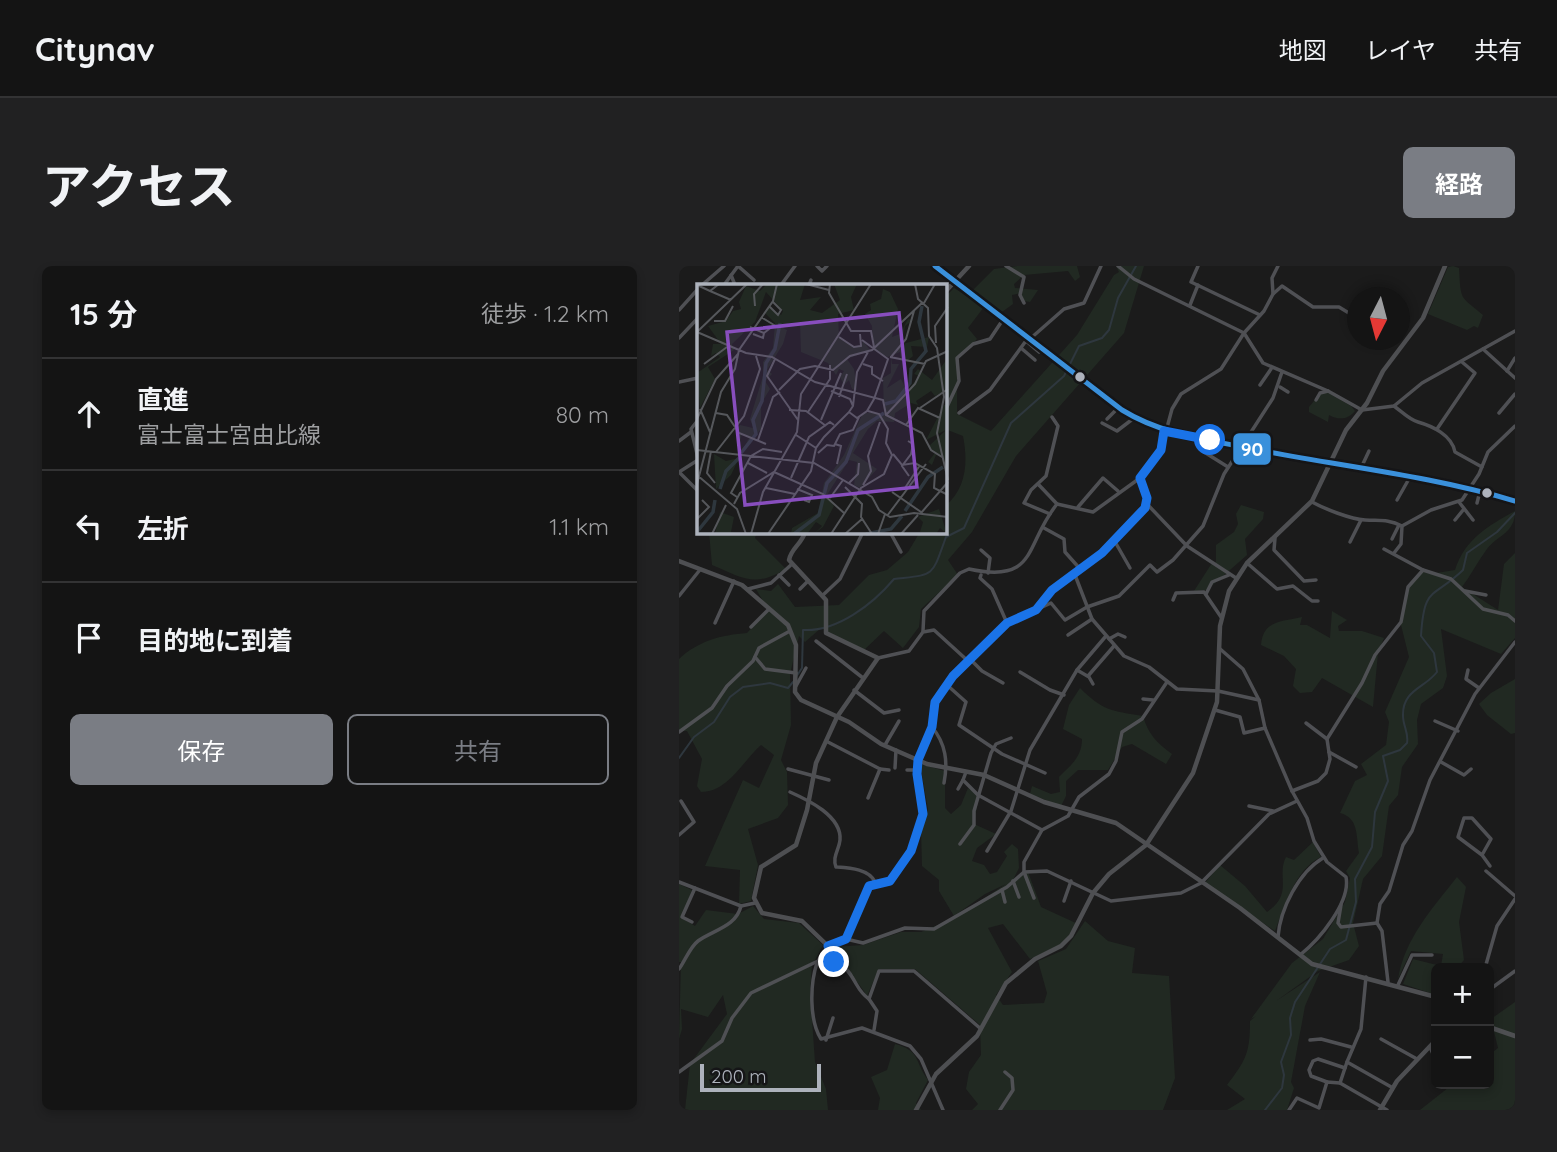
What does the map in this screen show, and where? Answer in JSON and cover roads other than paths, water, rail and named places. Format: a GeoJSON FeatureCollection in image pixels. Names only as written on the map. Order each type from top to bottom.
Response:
{"type":"FeatureCollection","features":[{"type":"Feature","properties":{"kind":"main road"},"geometry":{"type":"LineString","coordinates":[[935,266],[1118,407],[1134,418],[1164,431],[1329,465],[1472,488],[1515,500]]}},
{"type":"Feature","properties":{"kind":"street"},"geometry":{"type":"LineString","coordinates":[[703,284],[724,266]]}},
{"type":"Feature","properties":{"kind":"street"},"geometry":{"type":"LineString","coordinates":[[725,284],[738,266],[754,280]]}},
{"type":"Feature","properties":{"kind":"street"},"geometry":{"type":"LineString","coordinates":[[782,284],[795,266]]}},
{"type":"Feature","properties":{"kind":"street"},"geometry":{"type":"LineString","coordinates":[[817,266],[822,271],[827,266]]}},
{"type":"Feature","properties":{"kind":"street"},"geometry":{"type":"LineString","coordinates":[[947,290],[969,266]]}},
{"type":"Feature","properties":{"kind":"street"},"geometry":{"type":"LineString","coordinates":[[1006,266],[1019,268],[1024,277],[1020,295],[1024,303]]}},
{"type":"Feature","properties":{"kind":"street"},"geometry":{"type":"LineString","coordinates":[[959,413],[990,390],[1029,339],[1063,309],[1084,303],[1101,266]]}},
{"type":"Feature","properties":{"kind":"street"},"geometry":{"type":"LineString","coordinates":[[1118,266],[1134,279],[1190,304],[1244,333],[1264,362],[1272,368],[1328,391],[1362,410],[1394,406],[1422,383],[1515,331]]}},
{"type":"Feature","properties":{"kind":"street"},"geometry":{"type":"LineString","coordinates":[[1198,266],[1191,282],[1260,315]]}},
{"type":"Feature","properties":{"kind":"street"},"geometry":{"type":"LineString","coordinates":[[1273,294],[1272,278],[1278,266]]}},
{"type":"Feature","properties":{"kind":"street"},"geometry":{"type":"LineString","coordinates":[[1410,336],[1423,318],[1445,266]]}},
{"type":"Feature","properties":{"kind":"street"},"geometry":{"type":"LineString","coordinates":[[731,275],[734,284]]}},
{"type":"Feature","properties":{"kind":"street"},"geometry":{"type":"LineString","coordinates":[[785,280],[791,284]]}},
{"type":"Feature","properties":{"kind":"street"},"geometry":{"type":"LineString","coordinates":[[1190,304],[1198,285]]}},
{"type":"Feature","properties":{"kind":"street"},"geometry":{"type":"LineString","coordinates":[[1039,484],[1057,504],[1093,512],[1118,491],[1140,478],[1161,450],[1164,431],[1181,394],[1221,369],[1244,333],[1282,286],[1313,307],[1339,307],[1347,312]]}},
{"type":"Feature","properties":{"kind":"street"},"geometry":{"type":"LineString","coordinates":[[679,310],[697,290]]}},
{"type":"Feature","properties":{"kind":"street"},"geometry":{"type":"LineString","coordinates":[[947,407],[959,380],[957,358],[973,344],[990,339],[1005,318]]}},
{"type":"Feature","properties":{"kind":"street"},"geometry":{"type":"LineString","coordinates":[[679,338],[697,319]]}},
{"type":"Feature","properties":{"kind":"street"},"geometry":{"type":"LineString","coordinates":[[1029,339],[1039,352]]}},
{"type":"Feature","properties":{"kind":"street"},"geometry":{"type":"LineString","coordinates":[[1021,348],[1035,360]]}},
{"type":"Feature","properties":{"kind":"street"},"geometry":{"type":"LineString","coordinates":[[1483,348],[1515,378]]}},
{"type":"Feature","properties":{"kind":"street"},"geometry":{"type":"LineString","coordinates":[[916,1110],[931,1083],[981,1029],[1012,976],[1040,955],[1061,946],[1071,936],[1093,893],[1109,874],[1146,845],[1193,773],[1215,710],[1221,617],[1236,578],[1312,501],[1346,430],[1362,410],[1383,371],[1399,350]]}},
{"type":"Feature","properties":{"kind":"street"},"geometry":{"type":"LineString","coordinates":[[1506,371],[1515,358]]}},
{"type":"Feature","properties":{"kind":"street"},"geometry":{"type":"LineString","coordinates":[[1437,429],[1475,373],[1462,362]]}},
{"type":"Feature","properties":{"kind":"street"},"geometry":{"type":"LineString","coordinates":[[1261,385],[1272,368]]}},
{"type":"Feature","properties":{"kind":"street"},"geometry":{"type":"LineString","coordinates":[[846,939],[860,901],[869,886],[890,881],[908,856],[918,833],[923,803],[918,760],[932,727],[935,702],[947,685],[1007,623],[1051,603],[1065,620],[1087,607],[1119,596],[1150,565],[1160,572],[1203,526],[1228,467],[1280,387],[1282,372]]}},
{"type":"Feature","properties":{"kind":"street"},"geometry":{"type":"LineString","coordinates":[[679,382],[697,378]]}},
{"type":"Feature","properties":{"kind":"street"},"geometry":{"type":"LineString","coordinates":[[1280,387],[1288,391]]}},
{"type":"Feature","properties":{"kind":"street"},"geometry":{"type":"LineString","coordinates":[[1316,400],[1320,393],[1328,391]]}},
{"type":"Feature","properties":{"kind":"street"},"geometry":{"type":"LineString","coordinates":[[1499,413],[1515,394]]}},
{"type":"Feature","properties":{"kind":"street"},"geometry":{"type":"LineString","coordinates":[[1273,399],[1279,403]]}},
{"type":"Feature","properties":{"kind":"street"},"geometry":{"type":"LineString","coordinates":[[1394,406],[1418,422],[1437,429],[1454,445],[1455,452],[1482,467]]}},
{"type":"Feature","properties":{"kind":"street"},"geometry":{"type":"LineString","coordinates":[[1107,419],[1118,407]]}},
{"type":"Feature","properties":{"kind":"street"},"geometry":{"type":"LineString","coordinates":[[1262,414],[1268,418]]}},
{"type":"Feature","properties":{"kind":"street"},"geometry":{"type":"LineString","coordinates":[[1050,514],[1024,503],[1027,494],[1047,476],[1058,426],[1052,417]]}},
{"type":"Feature","properties":{"kind":"street"},"geometry":{"type":"LineString","coordinates":[[1102,422],[1117,432],[1134,418]]}},
{"type":"Feature","properties":{"kind":"street"},"geometry":{"type":"LineString","coordinates":[[697,422],[692,426],[691,432],[697,455]]}},
{"type":"Feature","properties":{"kind":"street"},"geometry":{"type":"LineString","coordinates":[[1392,539],[1401,526],[1430,510],[1459,502],[1472,488],[1487,452],[1515,426]]}},
{"type":"Feature","properties":{"kind":"street"},"geometry":{"type":"LineString","coordinates":[[679,441],[691,432]]}},
{"type":"Feature","properties":{"kind":"street"},"geometry":{"type":"LineString","coordinates":[[1198,438],[1204,452],[1228,467]]}},
{"type":"Feature","properties":{"kind":"street"},"geometry":{"type":"LineString","coordinates":[[1360,470],[1369,450]]}},
{"type":"Feature","properties":{"kind":"street"},"geometry":{"type":"LineString","coordinates":[[697,460],[679,472],[697,490]]}},
{"type":"Feature","properties":{"kind":"street"},"geometry":{"type":"LineString","coordinates":[[1397,499],[1410,477]]}},
{"type":"Feature","properties":{"kind":"street"},"geometry":{"type":"LineString","coordinates":[[1078,507],[1103,478],[1118,491]]}},
{"type":"Feature","properties":{"kind":"street"},"geometry":{"type":"LineString","coordinates":[[1140,478],[1147,504],[1187,545],[1236,578]]}},
{"type":"Feature","properties":{"kind":"street"},"geometry":{"type":"LineString","coordinates":[[1477,503],[1481,490]]}},
{"type":"Feature","properties":{"kind":"street"},"geometry":{"type":"LineString","coordinates":[[1312,501],[1329,511],[1361,520],[1388,519],[1401,526]]}},
{"type":"Feature","properties":{"kind":"street"},"geometry":{"type":"LineString","coordinates":[[1459,502],[1473,520]]}},
{"type":"Feature","properties":{"kind":"street"},"geometry":{"type":"LineString","coordinates":[[804,534],[790,552],[789,560],[823,595],[828,607],[824,626],[826,633],[878,658],[909,651],[923,632],[924,611],[960,573],[969,569],[981,575],[1017,569],[1026,561],[1057,504]]}},
{"type":"Feature","properties":{"kind":"street"},"geometry":{"type":"LineString","coordinates":[[1036,610],[1052,590],[1081,570],[1114,540],[1147,504]]}},
{"type":"Feature","properties":{"kind":"street"},"geometry":{"type":"LineString","coordinates":[[1455,520],[1464,509]]}},
{"type":"Feature","properties":{"kind":"street"},"geometry":{"type":"LineString","coordinates":[[1350,542],[1361,520]]}},
{"type":"Feature","properties":{"kind":"street"},"geometry":{"type":"LineString","coordinates":[[1393,554],[1401,544],[1401,526]]}},
{"type":"Feature","properties":{"kind":"street"},"geometry":{"type":"LineString","coordinates":[[1044,528],[1064,539],[1065,552],[1081,570]]}},
{"type":"Feature","properties":{"kind":"street"},"geometry":{"type":"LineString","coordinates":[[823,595],[840,579],[862,534]]}},
{"type":"Feature","properties":{"kind":"street"},"geometry":{"type":"LineString","coordinates":[[891,534],[901,552]]}},
{"type":"Feature","properties":{"kind":"street"},"geometry":{"type":"LineString","coordinates":[[1275,537],[1274,550],[1286,565],[1304,581],[1315,580]]}},
{"type":"Feature","properties":{"kind":"street"},"geometry":{"type":"LineString","coordinates":[[1114,540],[1130,568]]}},
{"type":"Feature","properties":{"kind":"street"},"geometry":{"type":"LineString","coordinates":[[1384,549],[1423,570],[1452,581],[1483,609],[1509,615],[1515,621]]}},
{"type":"Feature","properties":{"kind":"street"},"geometry":{"type":"LineString","coordinates":[[981,550],[990,558],[988,573]]}},
{"type":"Feature","properties":{"kind":"street"},"geometry":{"type":"LineString","coordinates":[[679,561],[748,589],[792,629],[796,645],[795,692],[801,700],[837,717],[885,746],[918,760],[946,769],[984,775],[1072,811],[1109,820],[1322,969],[1388,982],[1431,995]]}},
{"type":"Feature","properties":{"kind":"street"},"geometry":{"type":"LineString","coordinates":[[748,589],[771,583],[792,564]]}},
{"type":"Feature","properties":{"kind":"street"},"geometry":{"type":"LineString","coordinates":[[1247,564],[1277,589],[1293,586],[1312,601],[1318,601]]}},
{"type":"Feature","properties":{"kind":"street"},"geometry":{"type":"LineString","coordinates":[[1292,791],[1318,781],[1327,773],[1327,738],[1362,683],[1375,655],[1401,622],[1408,587],[1423,570]]}},
{"type":"Feature","properties":{"kind":"street"},"geometry":{"type":"LineString","coordinates":[[679,596],[699,571]]}},
{"type":"Feature","properties":{"kind":"street"},"geometry":{"type":"LineString","coordinates":[[779,575],[789,585]]}},
{"type":"Feature","properties":{"kind":"street"},"geometry":{"type":"LineString","coordinates":[[981,575],[980,578],[992,589],[1007,623]]}},
{"type":"Feature","properties":{"kind":"street"},"geometry":{"type":"LineString","coordinates":[[1075,575],[1092,619],[1124,656],[1149,667],[1177,689],[1218,691],[1259,700]]}},
{"type":"Feature","properties":{"kind":"street"},"geometry":{"type":"LineString","coordinates":[[1206,594],[1212,582],[1229,575]]}},
{"type":"Feature","properties":{"kind":"street"},"geometry":{"type":"LineString","coordinates":[[715,623],[733,581]]}},
{"type":"Feature","properties":{"kind":"street"},"geometry":{"type":"LineString","coordinates":[[800,589],[809,581]]}},
{"type":"Feature","properties":{"kind":"street"},"geometry":{"type":"LineString","coordinates":[[1465,591],[1486,595]]}},
{"type":"Feature","properties":{"kind":"street"},"geometry":{"type":"LineString","coordinates":[[1173,600],[1176,593],[1206,594]]}},
{"type":"Feature","properties":{"kind":"street"},"geometry":{"type":"LineString","coordinates":[[1206,594],[1221,617]]}},
{"type":"Feature","properties":{"kind":"street"},"geometry":{"type":"LineString","coordinates":[[751,627],[769,609]]}},
{"type":"Feature","properties":{"kind":"street"},"geometry":{"type":"LineString","coordinates":[[1068,635],[1092,619]]}},
{"type":"Feature","properties":{"kind":"street"},"geometry":{"type":"LineString","coordinates":[[679,732],[712,708],[727,686],[755,657],[759,648],[781,639],[792,629]]}},
{"type":"Feature","properties":{"kind":"street"},"geometry":{"type":"LineString","coordinates":[[923,632],[939,631],[982,671],[1003,682]]}},
{"type":"Feature","properties":{"kind":"street"},"geometry":{"type":"LineString","coordinates":[[987,850],[1011,811],[1024,764],[1077,670],[1108,638],[1118,634],[1125,638]]}},
{"type":"Feature","properties":{"kind":"street"},"geometry":{"type":"LineString","coordinates":[[816,640],[863,678]]}},
{"type":"Feature","properties":{"kind":"street"},"geometry":{"type":"LineString","coordinates":[[1388,982],[1382,931],[1377,923],[1378,911],[1389,891],[1421,800],[1479,688],[1515,642]]}},
{"type":"Feature","properties":{"kind":"street"},"geometry":{"type":"LineString","coordinates":[[1088,676],[1114,646]]}},
{"type":"Feature","properties":{"kind":"street"},"geometry":{"type":"LineString","coordinates":[[1219,648],[1243,669],[1259,700],[1265,728],[1323,858],[1346,877],[1338,923],[1345,927],[1377,923]]}},
{"type":"Feature","properties":{"kind":"street"},"geometry":{"type":"LineString","coordinates":[[755,657],[765,669],[796,674]]}},
{"type":"Feature","properties":{"kind":"street"},"geometry":{"type":"LineString","coordinates":[[755,903],[759,870],[796,845],[813,775],[837,717],[878,658]]}},
{"type":"Feature","properties":{"kind":"street"},"geometry":{"type":"LineString","coordinates":[[796,684],[806,668]]}},
{"type":"Feature","properties":{"kind":"street"},"geometry":{"type":"LineString","coordinates":[[1077,670],[1088,676],[1093,684]]}},
{"type":"Feature","properties":{"kind":"street"},"geometry":{"type":"LineString","coordinates":[[1468,670],[1466,680],[1479,688]]}},
{"type":"Feature","properties":{"kind":"street"},"geometry":{"type":"LineString","coordinates":[[1020,672],[1064,695]]}},
{"type":"Feature","properties":{"kind":"street"},"geometry":{"type":"LineString","coordinates":[[1034,898],[1024,872],[1024,862],[1042,830],[1059,823],[1072,811],[1079,797],[1113,768],[1122,732],[1142,719],[1167,682]]}},
{"type":"Feature","properties":{"kind":"street"},"geometry":{"type":"LineString","coordinates":[[947,685],[966,702],[959,725],[1024,764],[1045,773]]}},
{"type":"Feature","properties":{"kind":"street"},"geometry":{"type":"LineString","coordinates":[[854,690],[884,713],[899,710]]}},
{"type":"Feature","properties":{"kind":"street"},"geometry":{"type":"LineString","coordinates":[[1143,699],[1155,700]]}},
{"type":"Feature","properties":{"kind":"street"},"geometry":{"type":"LineString","coordinates":[[1215,710],[1240,717],[1244,733],[1265,728]]}},
{"type":"Feature","properties":{"kind":"street"},"geometry":{"type":"LineString","coordinates":[[885,746],[899,720]]}},
{"type":"Feature","properties":{"kind":"street"},"geometry":{"type":"LineString","coordinates":[[1435,721],[1458,731]]}},
{"type":"Feature","properties":{"kind":"street"},"geometry":{"type":"LineString","coordinates":[[1306,723],[1327,738]]}},
{"type":"Feature","properties":{"kind":"street"},"geometry":{"type":"LineString","coordinates":[[932,727],[943,744],[946,769],[944,783]]}},
{"type":"Feature","properties":{"kind":"street"},"geometry":{"type":"LineString","coordinates":[[960,844],[974,825],[978,795],[994,747],[1011,738]]}},
{"type":"Feature","properties":{"kind":"street"},"geometry":{"type":"LineString","coordinates":[[827,741],[880,769],[889,770]]}},
{"type":"Feature","properties":{"kind":"street"},"geometry":{"type":"LineString","coordinates":[[895,768],[896,750]]}},
{"type":"Feature","properties":{"kind":"street"},"geometry":{"type":"LineString","coordinates":[[1329,752],[1356,767]]}},
{"type":"Feature","properties":{"kind":"street"},"geometry":{"type":"LineString","coordinates":[[1441,762],[1464,775],[1471,769]]}},
{"type":"Feature","properties":{"kind":"street"},"geometry":{"type":"LineString","coordinates":[[788,769],[829,780]]}},
{"type":"Feature","properties":{"kind":"street"},"geometry":{"type":"LineString","coordinates":[[868,798],[880,769]]}},
{"type":"Feature","properties":{"kind":"street"},"geometry":{"type":"LineString","coordinates":[[907,770],[918,770]]}},
{"type":"Feature","properties":{"kind":"street"},"geometry":{"type":"LineString","coordinates":[[958,789],[966,772]]}},
{"type":"Feature","properties":{"kind":"street"},"geometry":{"type":"LineString","coordinates":[[963,780],[978,795],[1042,830]]}},
{"type":"Feature","properties":{"kind":"street"},"geometry":{"type":"LineString","coordinates":[[790,792],[824,809],[839,831],[840,842],[834,860],[837,867],[855,869],[871,876],[875,883]]}},
{"type":"Feature","properties":{"kind":"street"},"geometry":{"type":"LineString","coordinates":[[679,835],[694,822],[681,801]]}},
{"type":"Feature","properties":{"kind":"street"},"geometry":{"type":"LineString","coordinates":[[943,1110],[916,1051],[862,1028],[826,1040],[821,1039],[814,1024],[814,982],[818,961],[828,946],[846,939],[863,943],[900,929],[933,929],[1002,890],[1024,872],[1047,871],[1111,901],[1181,893],[1201,883],[1273,811],[1297,801]]}},
{"type":"Feature","properties":{"kind":"street"},"geometry":{"type":"LineString","coordinates":[[1249,806],[1273,811]]}},
{"type":"Feature","properties":{"kind":"street"},"geometry":{"type":"LineString","coordinates":[[1482,855],[1492,839],[1472,818],[1464,818],[1458,837],[1482,855],[1515,897],[1497,926],[1486,963]]}},
{"type":"Feature","properties":{"kind":"street"},"geometry":{"type":"LineString","coordinates":[[1278,937],[1279,925],[1294,889],[1313,864],[1323,858]]}},
{"type":"Feature","properties":{"kind":"street"},"geometry":{"type":"LineString","coordinates":[[1481,875],[1489,867]]}},
{"type":"Feature","properties":{"kind":"street"},"geometry":{"type":"LineString","coordinates":[[1013,881],[1020,897]]}},
{"type":"Feature","properties":{"kind":"street"},"geometry":{"type":"LineString","coordinates":[[1064,901],[1071,881]]}},
{"type":"Feature","properties":{"kind":"street"},"geometry":{"type":"LineString","coordinates":[[679,882],[741,906],[755,903]]}},
{"type":"Feature","properties":{"kind":"street"},"geometry":{"type":"LineString","coordinates":[[692,922],[682,917],[695,888]]}},
{"type":"Feature","properties":{"kind":"street"},"geometry":{"type":"LineString","coordinates":[[1002,890],[1005,902]]}},
{"type":"Feature","properties":{"kind":"street"},"geometry":{"type":"LineString","coordinates":[[1300,954],[1320,939],[1342,902]]}},
{"type":"Feature","properties":{"kind":"street"},"geometry":{"type":"LineString","coordinates":[[755,903],[768,916],[801,921],[828,946],[834,962],[848,972],[857,989],[869,999],[877,1012],[874,1031]]}},
{"type":"Feature","properties":{"kind":"street"},"geometry":{"type":"LineString","coordinates":[[679,969],[696,943],[739,915],[741,906]]}},
{"type":"Feature","properties":{"kind":"street"},"geometry":{"type":"LineString","coordinates":[[1398,985],[1412,954],[1432,955]]}},
{"type":"Feature","properties":{"kind":"street"},"geometry":{"type":"LineString","coordinates":[[679,1072],[722,1041],[742,1003],[755,989],[818,961]]}},
{"type":"Feature","properties":{"kind":"street"},"geometry":{"type":"LineString","coordinates":[[869,999],[879,971],[914,971],[981,1029]]}},
{"type":"Feature","properties":{"kind":"street"},"geometry":{"type":"LineString","coordinates":[[1494,986],[1515,971]]}},
{"type":"Feature","properties":{"kind":"street"},"geometry":{"type":"LineString","coordinates":[[1340,1083],[1351,1047],[1361,1029],[1366,977]]}},
{"type":"Feature","properties":{"kind":"street"},"geometry":{"type":"LineString","coordinates":[[826,1040],[833,1018]]}},
{"type":"Feature","properties":{"kind":"street"},"geometry":{"type":"LineString","coordinates":[[1494,1029],[1515,1036]]}},
{"type":"Feature","properties":{"kind":"street"},"geometry":{"type":"LineString","coordinates":[[1310,1040],[1321,1039],[1351,1047]]}},
{"type":"Feature","properties":{"kind":"street"},"geometry":{"type":"LineString","coordinates":[[1381,1039],[1417,1059]]}},
{"type":"Feature","properties":{"kind":"street"},"geometry":{"type":"LineString","coordinates":[[1346,1068],[1318,1059],[1313,1061],[1311,1076],[1340,1083],[1383,1109],[1393,1088],[1430,1047]]}},
{"type":"Feature","properties":{"kind":"street"},"geometry":{"type":"LineString","coordinates":[[1347,1062],[1393,1088]]}},
{"type":"Feature","properties":{"kind":"street"},"geometry":{"type":"LineString","coordinates":[[1000,1110],[1014,1087],[1012,1078],[1005,1072]]}},
{"type":"Feature","properties":{"kind":"street"},"geometry":{"type":"LineString","coordinates":[[1289,1110],[1297,1098],[1319,1109],[1327,1082]]}},
{"type":"Feature","properties":{"kind":"waterway"},"geometry":{"type":"LineString","coordinates":[[796,677],[802,668],[803,630],[829,626],[853,615],[876,598],[894,579],[930,572],[946,537],[964,528],[1011,423],[1064,376],[1079,346],[1102,338],[1109,330],[1118,298],[1136,266]]}},
{"type":"Feature","properties":{"kind":"waterway"},"geometry":{"type":"LineString","coordinates":[[1265,1110],[1282,1088],[1284,1075],[1281,1062],[1291,1035],[1290,1018],[1295,1002],[1330,949],[1346,940],[1356,902],[1355,879],[1372,847],[1375,812],[1388,781],[1383,756],[1400,750],[1407,743],[1403,716],[1406,700],[1437,672],[1434,653],[1421,636],[1428,600],[1463,570],[1467,553],[1497,532],[1515,513]]}},
{"type":"Feature","properties":{"kind":"waterway"},"geometry":{"type":"LineString","coordinates":[[679,758],[694,737],[714,722],[730,697],[743,687],[770,683],[788,688],[793,682]]}}]}
